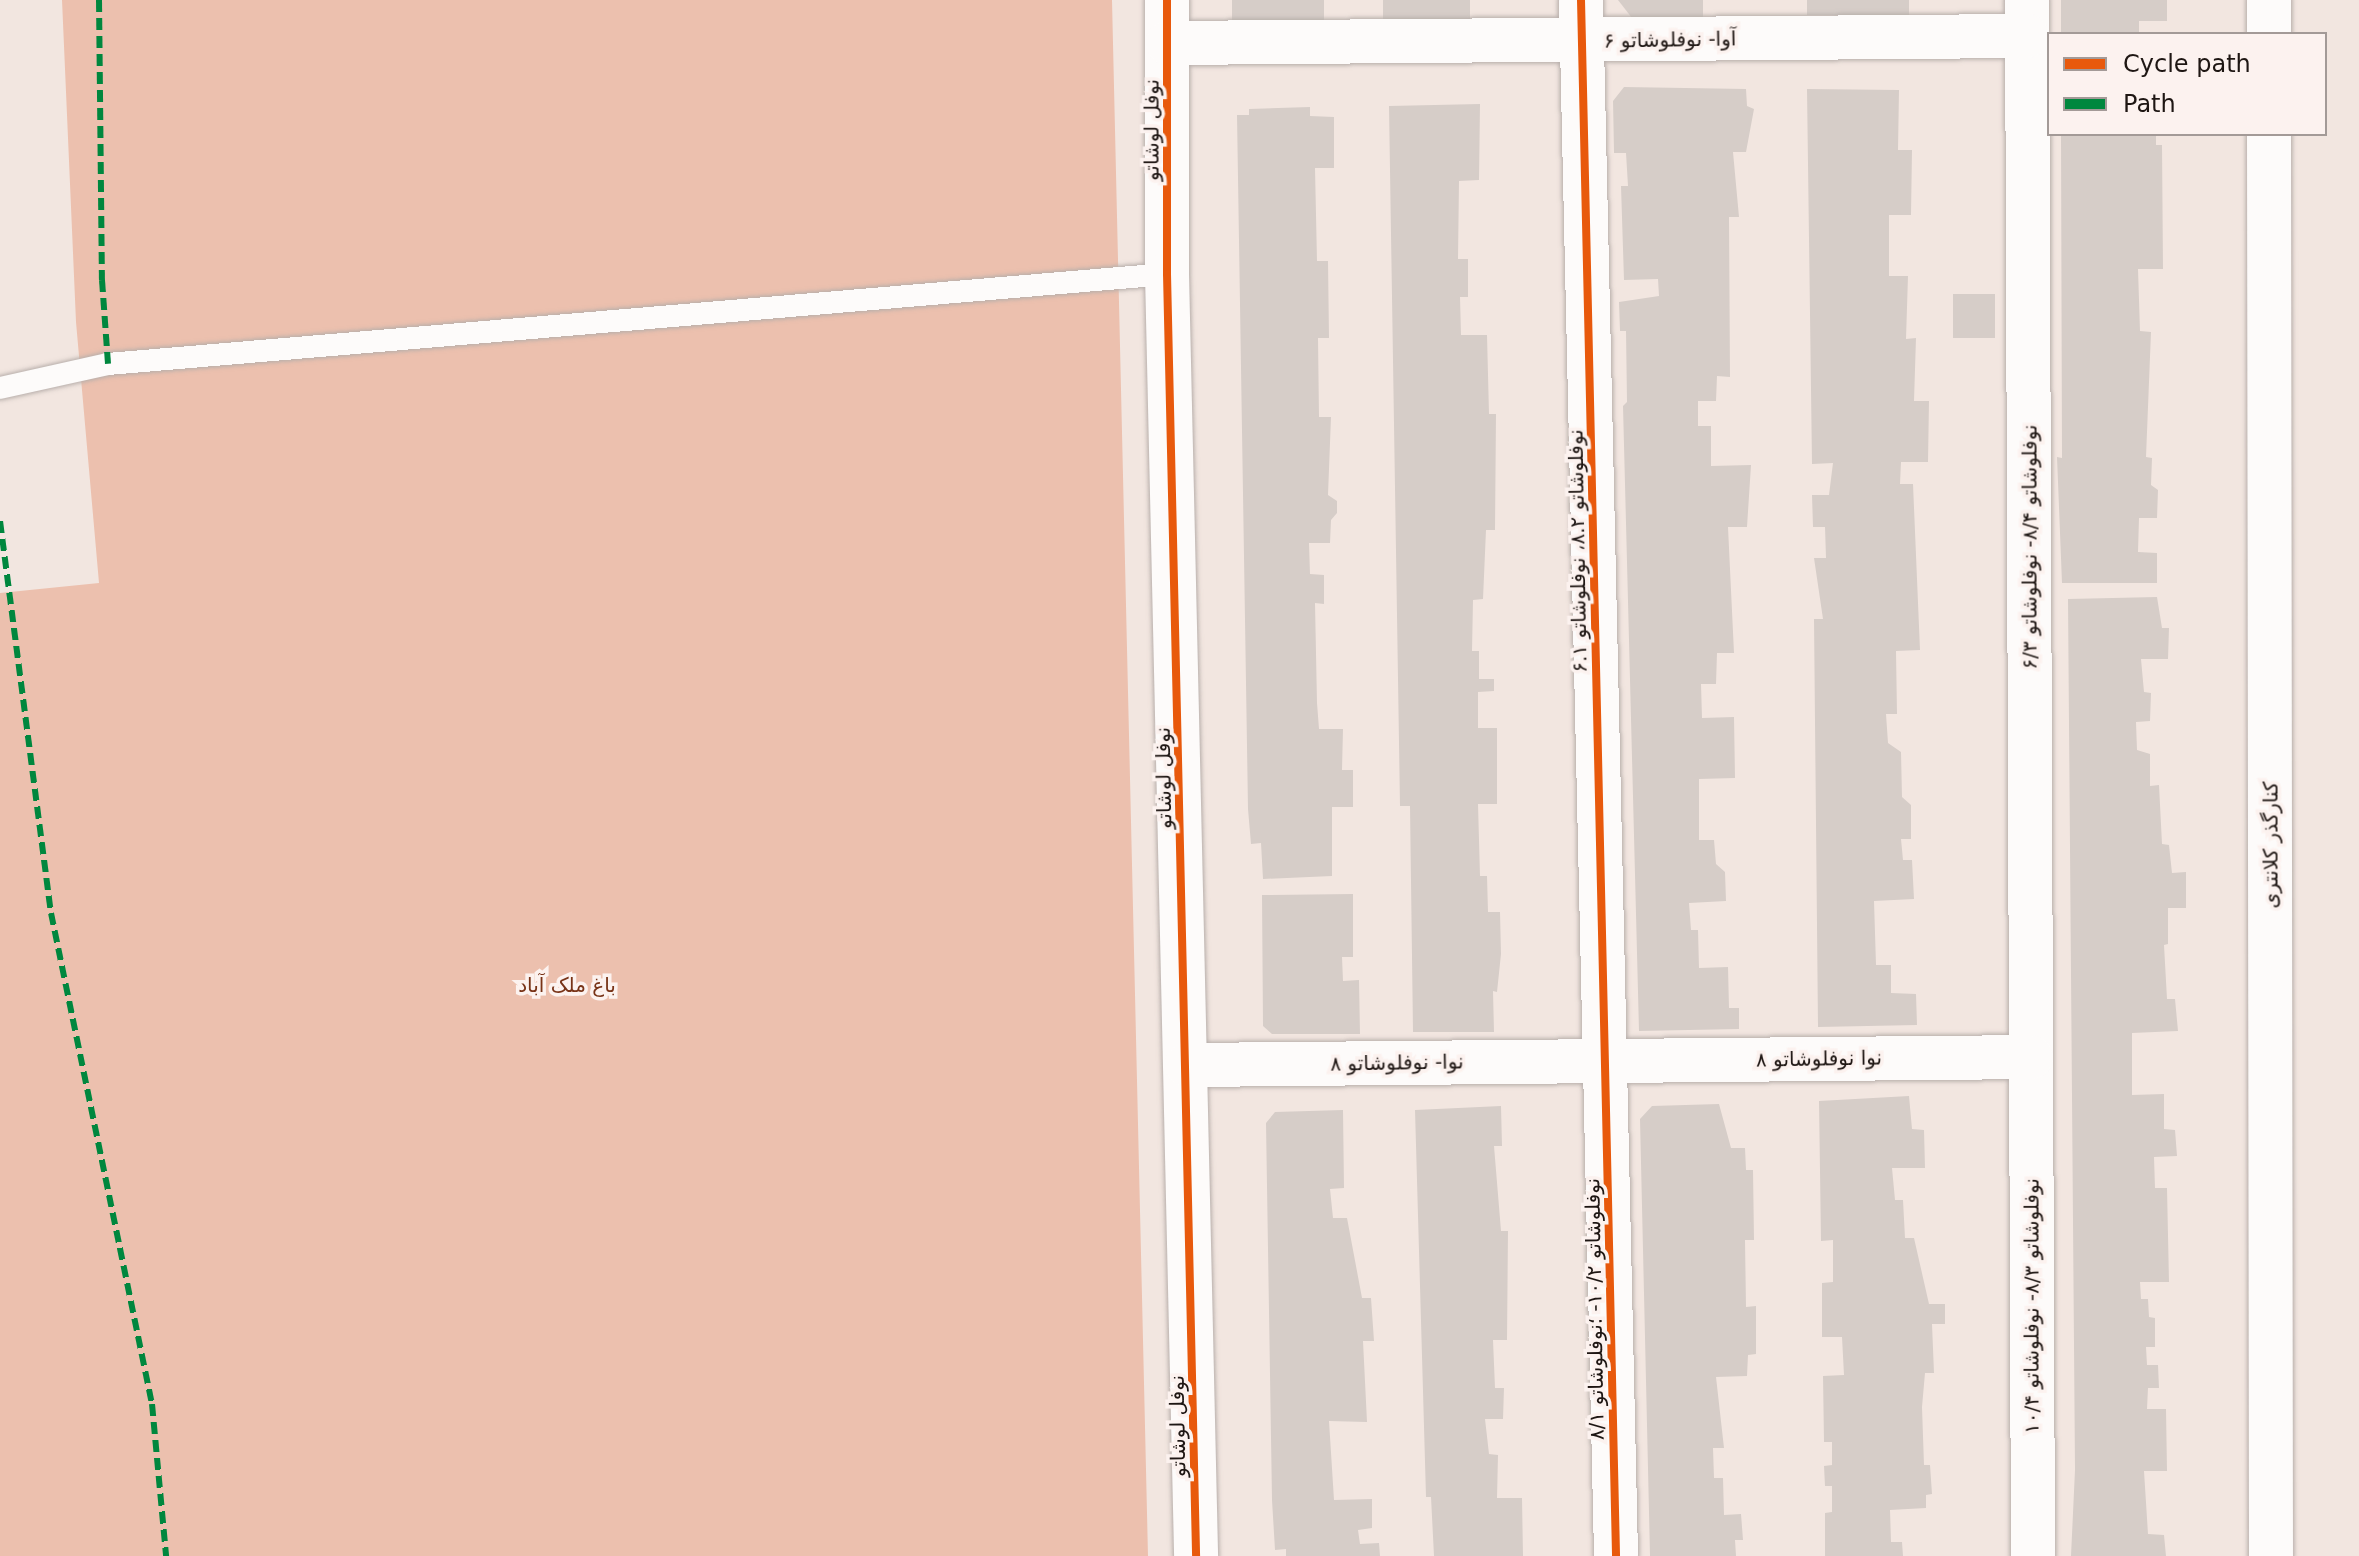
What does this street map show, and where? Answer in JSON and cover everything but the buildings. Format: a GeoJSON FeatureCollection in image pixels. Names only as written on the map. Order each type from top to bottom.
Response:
{"type":"FeatureCollection","features":[{"type":"Feature","properties":{"kind":"street","name":"نوفل لوشاتو"},"geometry":{"type":"LineString","coordinates":[[1167,0],[1167,274],[1196,1556]]}},
{"type":"Feature","properties":{"kind":"street"},"geometry":{"type":"LineString","coordinates":[[2269,0],[2269,32]]}},
{"type":"Feature","properties":{"kind":"street","name":"آوا- نوفلوشاتو ۶"},"geometry":{"type":"LineString","coordinates":[[1168,43],[1581,20],[2027,18]]}},
{"type":"Feature","properties":{"kind":"street","name":"نوفلوشاتو ۸/۴- نوفلوشاتو ۶/۳"},"geometry":{"type":"LineString","coordinates":[[2027,18],[2031,1057]]}},
{"type":"Feature","properties":{"kind":"street","name":"نوفلوشاتو ۸.۲، نوفلوشاتو ۶.۱"},"geometry":{"type":"LineString","coordinates":[[1581,20],[1606,1061]]}},
{"type":"Feature","properties":{"kind":"street","name":"کنارگذر کلانتری"},"geometry":{"type":"LineString","coordinates":[[2269,136],[2271,1556]]}},
{"type":"Feature","properties":{"kind":"street","name":"نوا نوفلوشاتو ۸"},"geometry":{"type":"LineString","coordinates":[[1606,1061],[2031,1057]]}},
{"type":"Feature","properties":{"kind":"street","name":"نوفلوشاتو ۸/۳- نوفلوشاتو ۱۰/۴"},"geometry":{"type":"LineString","coordinates":[[2031,1057],[2033,1556]]}},
{"type":"Feature","properties":{"kind":"street","name":"نوا- نوفلوشاتو ۸"},"geometry":{"type":"LineString","coordinates":[[1187,1065],[1606,1061]]}},
{"type":"Feature","properties":{"kind":"street","name":"نوفلوشاتو ۱۰/۲- ؛نوفلوشاتو ۸/۱"},"geometry":{"type":"LineString","coordinates":[[1606,1061],[1616,1556]]}},
{"type":"Feature","properties":{"kind":"lane"},"geometry":{"type":"LineString","coordinates":[[0,388],[108,364],[1167,274]]}},
{"type":"Feature","properties":{"kind":"green space","name":"باغ ملک آباد"},"geometry":{"type":"Polygon","coordinates":[[[62,0],[1112,0],[1148,1556],[0,1556],[0,593],[99,583],[76,322],[62,0]]]}},
{"type":"Feature","properties":{"kind":"marked path"},"geometry":{"type":"LineString","coordinates":[[99,0],[102,280],[108,364]]}},
{"type":"Feature","properties":{"kind":"marked path"},"geometry":{"type":"LineString","coordinates":[[0,521],[51,913],[152,1404],[166,1556]]}},
{"type":"Feature","properties":{"kind":"cycle path"},"geometry":{"type":"LineString","coordinates":[[1167,0],[1167,274],[1196,1556]]}},
{"type":"Feature","properties":{"kind":"cycle path"},"geometry":{"type":"LineString","coordinates":[[1581,0],[1616,1556]]}}]}
